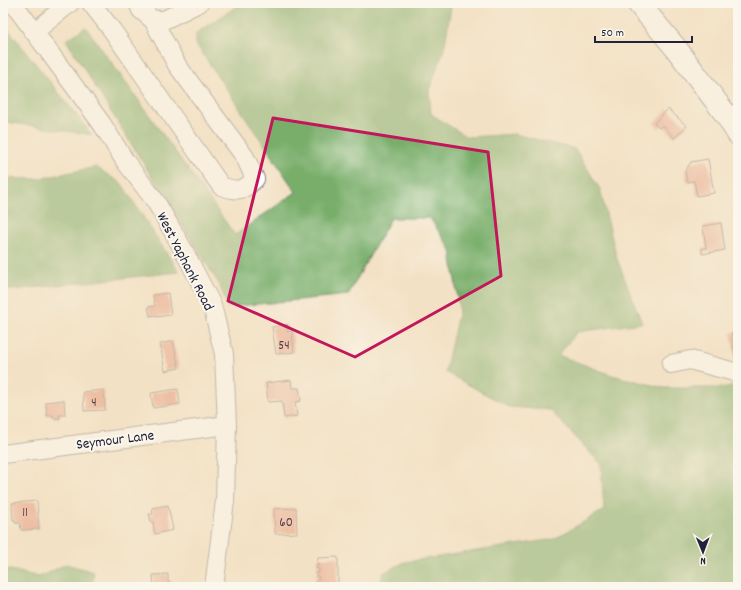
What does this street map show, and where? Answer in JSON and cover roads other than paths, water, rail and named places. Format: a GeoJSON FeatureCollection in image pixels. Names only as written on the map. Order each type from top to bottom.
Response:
{"type":"FeatureCollection","features":[{"type":"Feature","properties":{"kind":"main road"},"geometry":{"type":"LineString","coordinates":[[640,4],[675,47],[727,116],[738,134]]}},
{"type":"Feature","properties":{"kind":"street","name":"West Yaphank Road"},"geometry":{"type":"LineString","coordinates":[[14,3],[98,118],[125,161],[156,202],[183,249],[212,305],[224,354],[227,424],[225,501],[214,587]]}},
{"type":"Feature","properties":{"kind":"street"},"geometry":{"type":"LineString","coordinates":[[34,32],[70,3]]}},
{"type":"Feature","properties":{"kind":"street"},"geometry":{"type":"LineString","coordinates":[[91,3],[112,30],[222,186],[232,190],[247,188],[255,179],[246,157],[177,65],[154,20],[141,10],[138,3]]}},
{"type":"Feature","properties":{"kind":"street"},"geometry":{"type":"LineString","coordinates":[[154,20],[164,20],[199,3]]}},
{"type":"Feature","properties":{"kind":"street"},"geometry":{"type":"LineString","coordinates":[[671,364],[690,360],[738,373]]}},
{"type":"Feature","properties":{"kind":"street","name":"Seymour Lane"},"geometry":{"type":"LineString","coordinates":[[3,454],[227,424]]}}]}
